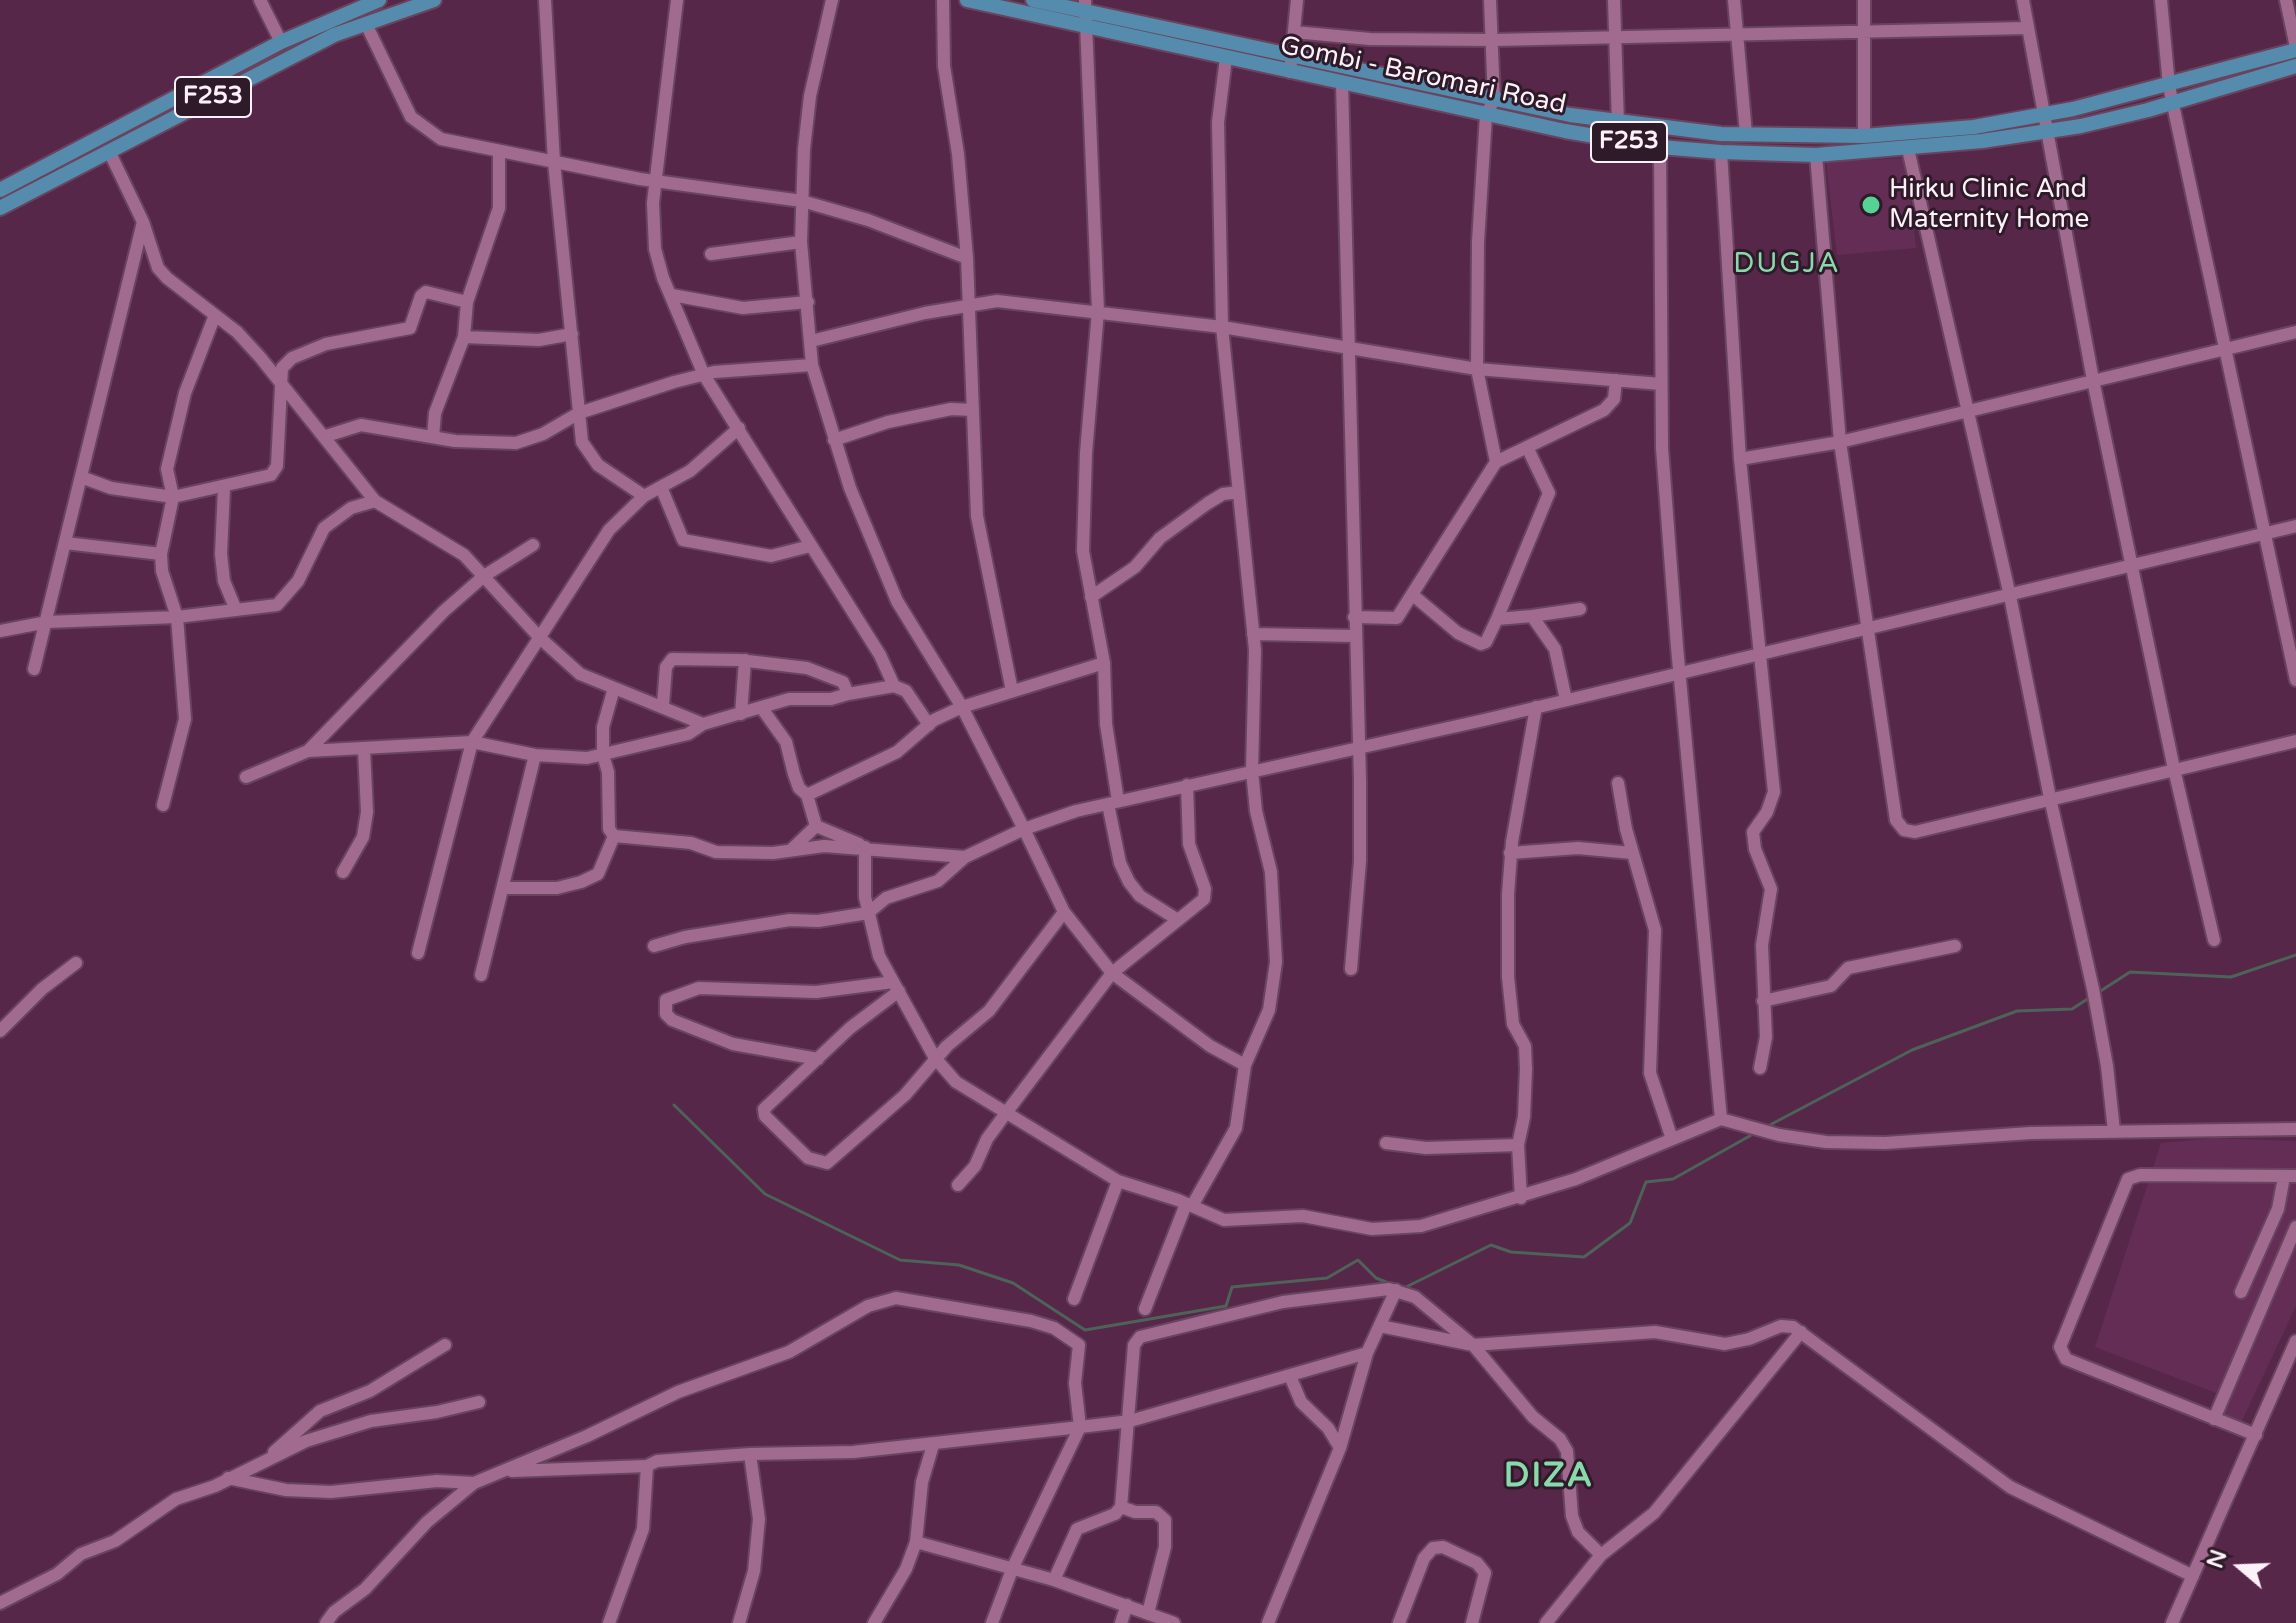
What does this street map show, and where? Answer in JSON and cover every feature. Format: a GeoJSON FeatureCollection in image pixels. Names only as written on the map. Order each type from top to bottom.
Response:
{"type":"FeatureCollection","features":[{"type":"Feature","properties":{"kind":"main road","name":"F253"},"geometry":{"type":"LineString","coordinates":[[0,190],[281,42],[379,0]]}},
{"type":"Feature","properties":{"kind":"main road","name":"F253"},"geometry":{"type":"LineString","coordinates":[[0,208],[312,46],[434,0]]}},
{"type":"Feature","properties":{"kind":"main road","name":"Gombi - Baromari Road"},"geometry":{"type":"LineString","coordinates":[[967,0],[1087,12],[1226,58],[1486,115],[1660,147],[1721,152],[1816,155],[1908,149],[2081,126],[2173,103],[2296,66]]}},
{"type":"Feature","properties":{"kind":"main road","name":"Gombi - Baromari Road"},"geometry":{"type":"LineString","coordinates":[[1033,0],[1618,124],[1746,134],[1864,136],[1974,127],[2044,115],[2169,86],[2296,48]]}},
{"type":"Feature","properties":{"kind":"street"},"geometry":{"type":"LineString","coordinates":[[260,0],[281,42]]}},
{"type":"Feature","properties":{"kind":"street"},"geometry":{"type":"LineString","coordinates":[[545,0],[554,162],[582,442],[588,455],[644,496]]}},
{"type":"Feature","properties":{"kind":"street"},"geometry":{"type":"LineString","coordinates":[[677,0],[652,221],[655,249],[704,375],[880,655],[894,686]]}},
{"type":"Feature","properties":{"kind":"street"},"geometry":{"type":"LineString","coordinates":[[832,0],[810,96],[801,242],[812,365],[850,488],[897,601],[962,707],[1064,912],[1112,973],[1210,1046],[1245,1065]]}},
{"type":"Feature","properties":{"kind":"street"},"geometry":{"type":"LineString","coordinates":[[943,0],[944,66],[958,154],[967,258],[977,516],[1012,691]]}},
{"type":"Feature","properties":{"kind":"street"},"geometry":{"type":"LineString","coordinates":[[1290,72],[1297,0]]}},
{"type":"Feature","properties":{"kind":"street"},"geometry":{"type":"LineString","coordinates":[[1490,0],[1494,100],[1486,115],[1478,242],[1477,369],[1496,462]]}},
{"type":"Feature","properties":{"kind":"street"},"geometry":{"type":"LineString","coordinates":[[1614,0],[1618,124]]}},
{"type":"Feature","properties":{"kind":"street"},"geometry":{"type":"LineString","coordinates":[[1734,0],[1746,134]]}},
{"type":"Feature","properties":{"kind":"street"},"geometry":{"type":"LineString","coordinates":[[1864,0],[1864,136]]}},
{"type":"Feature","properties":{"kind":"street"},"geometry":{"type":"LineString","coordinates":[[2023,0],[2093,380],[2174,769],[2214,940]]}},
{"type":"Feature","properties":{"kind":"street"},"geometry":{"type":"LineString","coordinates":[[2161,0],[2169,86],[2262,534],[2296,680]]}},
{"type":"Feature","properties":{"kind":"street"},"geometry":{"type":"LineString","coordinates":[[2286,0],[2296,48]]}},
{"type":"Feature","properties":{"kind":"street"},"geometry":{"type":"LineString","coordinates":[[1087,12],[1098,311],[1082,512],[1083,551],[1104,663],[1106,724],[1120,863],[1140,896],[1178,920]]}},
{"type":"Feature","properties":{"kind":"street"},"geometry":{"type":"LineString","coordinates":[[366,24],[411,117],[441,139],[657,180],[802,201],[868,220],[967,258]]}},
{"type":"Feature","properties":{"kind":"street"},"geometry":{"type":"LineString","coordinates":[[1294,32],[1370,39],[1494,40],[1735,37],[2026,28]]}},
{"type":"Feature","properties":{"kind":"street"},"geometry":{"type":"LineString","coordinates":[[1145,1309],[1189,1205],[1236,1128],[1245,1065],[1269,1010],[1276,962],[1271,872],[1256,811],[1252,771],[1253,634],[1222,327],[1218,122],[1226,58]]}},
{"type":"Feature","properties":{"kind":"street"},"geometry":{"type":"LineString","coordinates":[[1342,83],[1360,861],[1351,969]]}},
{"type":"Feature","properties":{"kind":"street"},"geometry":{"type":"LineString","coordinates":[[1660,147],[1662,448],[1721,1119]]}},
{"type":"Feature","properties":{"kind":"street"},"geometry":{"type":"LineString","coordinates":[[1908,149],[2010,596],[2050,798],[2093,989],[2114,1131]]}},
{"type":"Feature","properties":{"kind":"street"},"geometry":{"type":"LineString","coordinates":[[109,151],[143,222],[158,268],[260,357],[280,386],[326,436],[375,501],[464,555],[540,638],[580,674],[663,705],[703,724]]}},
{"type":"Feature","properties":{"kind":"street"},"geometry":{"type":"LineString","coordinates":[[433,437],[435,413],[464,337],[467,302],[499,208],[499,152]]}},
{"type":"Feature","properties":{"kind":"street"},"geometry":{"type":"LineString","coordinates":[[1721,152],[1740,459],[1774,792],[1767,812],[1753,832],[1755,849],[1771,889],[1762,945],[1766,1037],[1760,1068]]}},
{"type":"Feature","properties":{"kind":"street"},"geometry":{"type":"LineString","coordinates":[[1816,155],[1840,442],[1865,631],[1896,820],[1904,830],[1915,832],[2296,741]]}},
{"type":"Feature","properties":{"kind":"street"},"geometry":{"type":"LineString","coordinates":[[34,669],[143,222]]}},
{"type":"Feature","properties":{"kind":"street"},"geometry":{"type":"LineString","coordinates":[[711,254],[801,242]]}},
{"type":"Feature","properties":{"kind":"street"},"geometry":{"type":"LineString","coordinates":[[81,477],[111,488],[173,497],[271,475],[277,466],[282,368],[306,351],[361,335],[410,328],[421,296],[426,292],[467,302]]}},
{"type":"Feature","properties":{"kind":"street"},"geometry":{"type":"LineString","coordinates":[[672,295],[743,308],[808,302]]}},
{"type":"Feature","properties":{"kind":"street"},"geometry":{"type":"LineString","coordinates":[[811,341],[997,301],[1222,327],[1477,369],[1661,384]]}},
{"type":"Feature","properties":{"kind":"street"},"geometry":{"type":"LineString","coordinates":[[163,805],[185,719],[177,617],[165,585],[161,554],[173,497],[167,469],[176,425],[215,315]]}},
{"type":"Feature","properties":{"kind":"street"},"geometry":{"type":"LineString","coordinates":[[1740,459],[1840,442],[2296,332]]}},
{"type":"Feature","properties":{"kind":"street"},"geometry":{"type":"LineString","coordinates":[[464,337],[539,340],[572,334]]}},
{"type":"Feature","properties":{"kind":"street"},"geometry":{"type":"LineString","coordinates":[[326,436],[361,425],[433,437],[516,443],[543,434],[580,412],[704,375],[812,365]]}},
{"type":"Feature","properties":{"kind":"street"},"geometry":{"type":"LineString","coordinates":[[1354,617],[1397,618],[1414,596],[1496,462],[1610,406],[1616,380]]}},
{"type":"Feature","properties":{"kind":"street"},"geometry":{"type":"LineString","coordinates":[[834,440],[888,422],[951,409],[973,410]]}},
{"type":"Feature","properties":{"kind":"street"},"geometry":{"type":"LineString","coordinates":[[418,953],[472,742],[592,552],[644,496],[690,471],[739,428]]}},
{"type":"Feature","properties":{"kind":"street"},"geometry":{"type":"LineString","coordinates":[[1414,596],[1458,633],[1481,644],[1486,642],[1549,493],[1527,447]]}},
{"type":"Feature","properties":{"kind":"street"},"geometry":{"type":"LineString","coordinates":[[661,487],[683,540],[771,556],[810,546]]}},
{"type":"Feature","properties":{"kind":"street"},"geometry":{"type":"LineString","coordinates":[[224,488],[221,554],[224,581],[236,610]]}},
{"type":"Feature","properties":{"kind":"street"},"geometry":{"type":"LineString","coordinates":[[1091,597],[1135,567],[1160,538],[1208,503],[1223,494],[1239,492]]}},
{"type":"Feature","properties":{"kind":"street"},"geometry":{"type":"LineString","coordinates":[[0,631],[47,622],[177,617],[277,605],[298,581],[324,528],[351,508],[375,501]]}},
{"type":"Feature","properties":{"kind":"street"},"geometry":{"type":"LineString","coordinates":[[654,946],[685,937],[790,920],[818,921],[868,913],[886,898],[938,881],[965,857],[1024,829],[1113,802],[1865,631],[2296,526]]}},
{"type":"Feature","properties":{"kind":"street"},"geometry":{"type":"LineString","coordinates":[[65,543],[161,554]]}},
{"type":"Feature","properties":{"kind":"street"},"geometry":{"type":"LineString","coordinates":[[308,751],[444,611],[484,576],[533,545]]}},
{"type":"Feature","properties":{"kind":"street"},"geometry":{"type":"LineString","coordinates":[[1497,619],[1580,609]]}},
{"type":"Feature","properties":{"kind":"street"},"geometry":{"type":"LineString","coordinates":[[1532,616],[1555,649],[1566,700]]}},
{"type":"Feature","properties":{"kind":"street"},"geometry":{"type":"LineString","coordinates":[[1253,634],[1355,636]]}},
{"type":"Feature","properties":{"kind":"street"},"geometry":{"type":"LineString","coordinates":[[663,705],[667,661],[745,660],[816,671],[843,682],[848,694]]}},
{"type":"Feature","properties":{"kind":"street"},"geometry":{"type":"LineString","coordinates":[[741,714],[745,660]]}},
{"type":"Feature","properties":{"kind":"street"},"geometry":{"type":"LineString","coordinates":[[807,795],[849,779],[897,752],[929,725],[962,707],[1104,663]]}},
{"type":"Feature","properties":{"kind":"street"},"geometry":{"type":"LineString","coordinates":[[246,777],[308,751],[472,742],[535,755],[571,758],[603,755],[688,734],[703,724],[789,699],[831,699],[894,686],[906,691],[929,725]]}},
{"type":"Feature","properties":{"kind":"street"},"geometry":{"type":"LineString","coordinates":[[614,688],[605,716],[603,755],[608,772],[609,829],[614,836],[691,843],[716,852],[773,853],[792,849],[865,847],[914,856],[965,857]]}},
{"type":"Feature","properties":{"kind":"street"},"geometry":{"type":"LineString","coordinates":[[761,707],[786,742],[794,774],[807,795],[816,826]]}},
{"type":"Feature","properties":{"kind":"street"},"geometry":{"type":"LineString","coordinates":[[1521,1198],[1518,1145],[1524,1117],[1526,1069],[1525,1046],[1513,1024],[1508,977],[1510,853],[1536,707]]}},
{"type":"Feature","properties":{"kind":"street"},"geometry":{"type":"LineString","coordinates":[[343,872],[354,859],[365,824],[364,749]]}},
{"type":"Feature","properties":{"kind":"street"},"geometry":{"type":"LineString","coordinates":[[481,975],[535,755]]}},
{"type":"Feature","properties":{"kind":"street"},"geometry":{"type":"LineString","coordinates":[[1618,783],[1632,853],[1655,930],[1650,1073],[1672,1139]]}},
{"type":"Feature","properties":{"kind":"street"},"geometry":{"type":"LineString","coordinates":[[958,1185],[975,1166],[987,1139],[1112,973],[1204,899],[1205,889],[1189,844],[1187,785]]}},
{"type":"Feature","properties":{"kind":"street"},"geometry":{"type":"LineString","coordinates":[[816,826],[865,847]]}},
{"type":"Feature","properties":{"kind":"street"},"geometry":{"type":"LineString","coordinates":[[792,849],[816,826]]}},
{"type":"Feature","properties":{"kind":"street"},"geometry":{"type":"LineString","coordinates":[[503,888],[557,888],[581,882],[598,874],[614,836]]}},
{"type":"Feature","properties":{"kind":"street"},"geometry":{"type":"LineString","coordinates":[[865,847],[868,913],[879,956],[935,1058],[956,1082],[1118,1181],[1224,1220],[1303,1216],[1372,1229],[1421,1226],[1521,1198],[1721,1119],[1779,1135],[1826,1142],[1885,1143],[2114,1131],[2296,1129]]}},
{"type":"Feature","properties":{"kind":"street"},"geometry":{"type":"LineString","coordinates":[[1510,853],[1578,848],[1632,853]]}},
{"type":"Feature","properties":{"kind":"street"},"geometry":{"type":"LineString","coordinates":[[896,986],[764,1109],[765,1116],[808,1158],[827,1163],[905,1095],[935,1058],[989,1011],[1064,912]]}},
{"type":"Feature","properties":{"kind":"street"},"geometry":{"type":"LineString","coordinates":[[1763,1001],[1831,986],[1848,968],[1955,946]]}},
{"type":"Feature","properties":{"kind":"street"},"geometry":{"type":"LineString","coordinates":[[0,1031],[42,989],[76,963]]}},
{"type":"Feature","properties":{"kind":"street"},"geometry":{"type":"LineString","coordinates":[[818,1059],[733,1044],[672,1020],[666,1014],[666,1000],[699,988],[816,992],[896,986]]}},
{"type":"Feature","properties":{"kind":"street"},"geometry":{"type":"LineString","coordinates":[[1386,1143],[1426,1148],[1518,1145]]}},
{"type":"Feature","properties":{"kind":"street"},"geometry":{"type":"LineString","coordinates":[[2241,1292],[2290,1176],[2140,1175],[2128,1179],[2060,1347],[2066,1359],[2256,1435]]}},
{"type":"Feature","properties":{"kind":"street"},"geometry":{"type":"LineString","coordinates":[[1074,1299],[1118,1181]]}},
{"type":"Feature","properties":{"kind":"street"},"geometry":{"type":"LineString","coordinates":[[2214,1419],[2296,1227]]}},
{"type":"Feature","properties":{"kind":"street"},"geometry":{"type":"LineString","coordinates":[[1268,1623],[1340,1448],[1367,1353],[1396,1290]]}},
{"type":"Feature","properties":{"kind":"street"},"geometry":{"type":"LineString","coordinates":[[1054,1580],[1077,1529],[1115,1514],[1121,1507],[1134,1345],[1140,1337],[1283,1302],[1396,1290],[1422,1302],[1473,1345],[1533,1417],[1560,1439],[1567,1451],[1572,1516],[1578,1532],[1601,1555]]}},
{"type":"Feature","properties":{"kind":"street"},"geometry":{"type":"LineString","coordinates":[[326,1623],[334,1612],[386,1568],[427,1522],[474,1483],[678,1392],[789,1352],[868,1306],[896,1298],[1031,1321],[1071,1336],[1079,1345],[1075,1383],[1080,1427],[1013,1567],[992,1623]]}},
{"type":"Feature","properties":{"kind":"street"},"geometry":{"type":"LineString","coordinates":[[1380,1326],[1473,1345],[1655,1332],[1725,1344],[1749,1339],[1781,1326],[1801,1332],[2010,1487],[2193,1576]]}},
{"type":"Feature","properties":{"kind":"street"},"geometry":{"type":"LineString","coordinates":[[1546,1623],[1601,1555],[1654,1513],[1801,1332]]}},
{"type":"Feature","properties":{"kind":"street"},"geometry":{"type":"LineString","coordinates":[[2172,1623],[2296,1343]]}},
{"type":"Feature","properties":{"kind":"street"},"geometry":{"type":"LineString","coordinates":[[268,1459],[320,1411],[370,1391],[445,1345]]}},
{"type":"Feature","properties":{"kind":"street"},"geometry":{"type":"LineString","coordinates":[[509,1470],[647,1466],[657,1461],[750,1454],[853,1452],[1130,1421],[1367,1353]]}},
{"type":"Feature","properties":{"kind":"street"},"geometry":{"type":"LineString","coordinates":[[1290,1376],[1301,1402],[1328,1428],[1340,1448]]}},
{"type":"Feature","properties":{"kind":"street"},"geometry":{"type":"LineString","coordinates":[[0,1603],[57,1574],[81,1554],[115,1541],[176,1499],[323,1435],[361,1423],[479,1402]]}},
{"type":"Feature","properties":{"kind":"street"},"geometry":{"type":"LineString","coordinates":[[874,1623],[906,1569],[916,1542],[922,1482],[933,1445]]}},
{"type":"Feature","properties":{"kind":"street"},"geometry":{"type":"LineString","coordinates":[[739,1623],[754,1571],[759,1519],[750,1454]]}},
{"type":"Feature","properties":{"kind":"street"},"geometry":{"type":"LineString","coordinates":[[609,1623],[643,1529],[647,1466]]}},
{"type":"Feature","properties":{"kind":"street"},"geometry":{"type":"LineString","coordinates":[[227,1478],[286,1490],[331,1492],[437,1481],[474,1483]]}},
{"type":"Feature","properties":{"kind":"street"},"geometry":{"type":"LineString","coordinates":[[1121,1507],[1135,1512],[1156,1512],[1165,1520],[1165,1547],[1148,1613]]}},
{"type":"Feature","properties":{"kind":"street"},"geometry":{"type":"LineString","coordinates":[[916,1542],[1013,1567],[1174,1623]]}},
{"type":"Feature","properties":{"kind":"street"},"geometry":{"type":"LineString","coordinates":[[1399,1623],[1424,1558],[1433,1548],[1443,1547],[1477,1563],[1485,1573],[1472,1623]]}},
{"type":"Feature","properties":{"kind":"street"},"geometry":{"type":"LineString","coordinates":[[1121,1623],[1127,1605]]}},
{"type":"Feature","properties":{"kind":"shaded area","name":"Hirku Clinic And Maternity Home"},"geometry":{"type":"Polygon","coordinates":[[[1906,158],[1916,248],[1837,255],[1826,162],[1906,158]]]}},
{"type":"Feature","properties":{"kind":"shaded area"},"geometry":{"type":"Polygon","coordinates":[[[2215,1138],[2296,1141],[2296,1306],[2239,1427],[2212,1417],[2224,1396],[2095,1347],[2161,1143],[2215,1138]]]}},
{"type":"Feature","properties":{"kind":"waterway"},"geometry":{"type":"LineString","coordinates":[[2099,992],[2130,972],[2231,977],[2296,955]]}},
{"type":"Feature","properties":{"kind":"waterway"},"geometry":{"type":"LineString","coordinates":[[1766,1127],[1912,1050],[2017,1011],[2072,1009],[2089,998]]}},
{"type":"Feature","properties":{"kind":"waterway"},"geometry":{"type":"LineString","coordinates":[[674,1105],[765,1194],[900,1260],[959,1265],[1013,1283],[1085,1330],[1226,1306],[1232,1287],[1327,1278],[1358,1260],[1376,1278],[1391,1284]]}},
{"type":"Feature","properties":{"kind":"waterway"},"geometry":{"type":"LineString","coordinates":[[1402,1289],[1491,1245],[1511,1252],[1584,1257],[1630,1223],[1646,1182],[1673,1179],[1755,1133]]}},
{"type":"Feature","properties":{"kind":"place","name":"Hirku Clinic And Maternity Home"},"geometry":{"type":"Point","coordinates":[1871,205]}},
{"type":"Feature","properties":{"kind":"district","name":"DUGJA"},"geometry":{"type":"Point","coordinates":[1787,265]}},
{"type":"Feature","properties":{"kind":"district","name":"DIZA"},"geometry":{"type":"Point","coordinates":[1549,1477]}}]}
